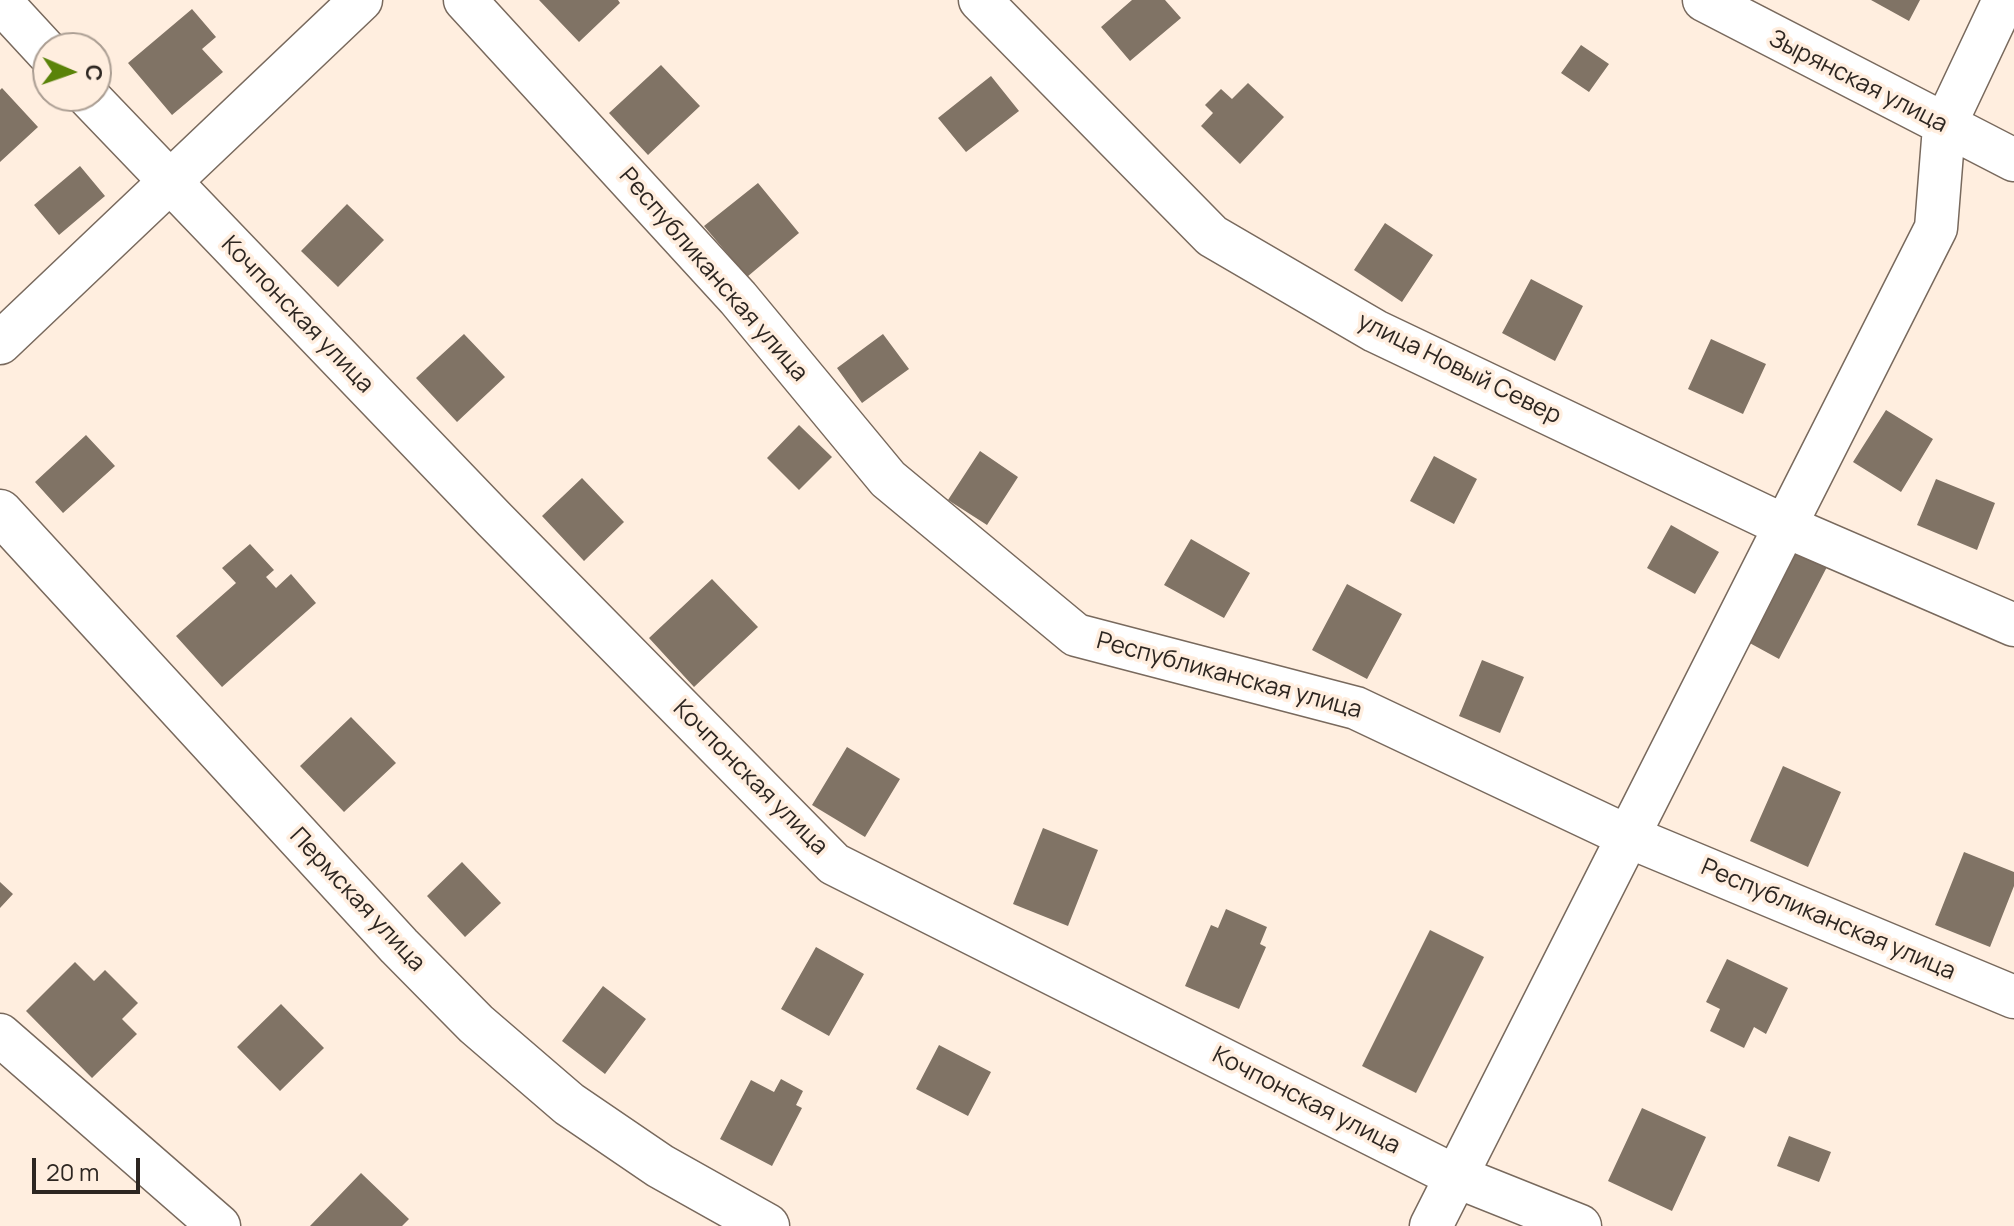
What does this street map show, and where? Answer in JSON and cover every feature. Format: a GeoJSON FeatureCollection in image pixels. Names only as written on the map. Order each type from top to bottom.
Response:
{"type":"FeatureCollection","features":[{"type":"Feature","properties":{"kind":"main road","name":"Пермская улица"},"geometry":{"type":"LineString","coordinates":[[0,512],[399,946],[476,1024],[569,1104],[660,1166],[767,1226]]}},
{"type":"Feature","properties":{"kind":"street"},"geometry":{"type":"LineString","coordinates":[[0,343],[361,0]]}},
{"type":"Feature","properties":{"kind":"street","name":"Республиканская улица"},"geometry":{"type":"LineString","coordinates":[[465,0],[738,298],[888,479],[1076,635],[1356,708],[1627,836],[2014,997]]}},
{"type":"Feature","properties":{"kind":"street","name":"улица Новый Север"},"geometry":{"type":"LineString","coordinates":[[980,0],[1212,236],[1375,331],[1785,526],[2014,625]]}},
{"type":"Feature","properties":{"kind":"street","name":"Зырянская улица"},"geometry":{"type":"LineString","coordinates":[[1704,0],[1944,127],[2014,160]]}},
{"type":"Feature","properties":{"kind":"street"},"geometry":{"type":"LineString","coordinates":[[1431,1226],[1936,228],[1944,127],[2004,0]]}},
{"type":"Feature","properties":{"kind":"street"},"geometry":{"type":"LineString","coordinates":[[0,1],[32,36]]}},
{"type":"Feature","properties":{"kind":"street","name":"Кочпонская улица"},"geometry":{"type":"LineString","coordinates":[[103,112],[834,864],[1455,1176],[1580,1226]]}},
{"type":"Feature","properties":{"kind":"street"},"geometry":{"type":"LineString","coordinates":[[0,1035],[219,1226]]}},
{"type":"Feature","properties":{"kind":"building"},"geometry":{"type":"Polygon","coordinates":[[[539,0],[618,0],[620,3],[579,42],[539,0]]]}},
{"type":"Feature","properties":{"kind":"building"},"geometry":{"type":"Polygon","coordinates":[[[1132,0],[1165,0],[1181,18],[1130,61],[1101,27],[1132,0]]]}},
{"type":"Feature","properties":{"kind":"building"},"geometry":{"type":"Polygon","coordinates":[[[1871,0],[1920,0],[1909,21],[1871,0]]]}},
{"type":"Feature","properties":{"kind":"building"},"geometry":{"type":"Polygon","coordinates":[[[192,9],[216,37],[202,49],[223,72],[172,115],[128,63],[192,9]]]}},
{"type":"Feature","properties":{"kind":"building"},"geometry":{"type":"Polygon","coordinates":[[[1581,45],[1609,64],[1589,92],[1561,73],[1581,45]]]}},
{"type":"Feature","properties":{"kind":"building"},"geometry":{"type":"Polygon","coordinates":[[[661,65],[700,106],[648,155],[609,113],[661,65]]]}},
{"type":"Feature","properties":{"kind":"building"},"geometry":{"type":"Polygon","coordinates":[[[991,76],[1019,111],[966,152],[938,118],[991,76]]]}},
{"type":"Feature","properties":{"kind":"building"},"geometry":{"type":"Polygon","coordinates":[[[1248,83],[1284,117],[1240,164],[1201,126],[1213,113],[1205,105],[1221,89],[1232,99],[1248,83]]]}},
{"type":"Feature","properties":{"kind":"building"},"geometry":{"type":"Polygon","coordinates":[[[2,88],[38,127],[0,162],[0,90],[2,88]]]}},
{"type":"Feature","properties":{"kind":"building"},"geometry":{"type":"Polygon","coordinates":[[[80,166],[105,196],[59,235],[34,205],[80,166]]]}},
{"type":"Feature","properties":{"kind":"building"},"geometry":{"type":"Polygon","coordinates":[[[758,183],[799,233],[747,277],[704,226],[758,183]]]}},
{"type":"Feature","properties":{"kind":"building"},"geometry":{"type":"Polygon","coordinates":[[[347,204],[384,240],[338,287],[301,251],[347,204]]]}},
{"type":"Feature","properties":{"kind":"building"},"geometry":{"type":"Polygon","coordinates":[[[1385,223],[1433,255],[1402,302],[1354,270],[1385,223]]]}},
{"type":"Feature","properties":{"kind":"building"},"geometry":{"type":"Polygon","coordinates":[[[1531,279],[1583,306],[1555,361],[1502,333],[1531,279]]]}},
{"type":"Feature","properties":{"kind":"building"},"geometry":{"type":"Polygon","coordinates":[[[464,334],[505,377],[457,422],[416,378],[464,334]]]}},
{"type":"Feature","properties":{"kind":"building"},"geometry":{"type":"Polygon","coordinates":[[[883,334],[909,369],[862,403],[837,368],[883,334]]]}},
{"type":"Feature","properties":{"kind":"building"},"geometry":{"type":"Polygon","coordinates":[[[1711,339],[1766,364],[1743,414],[1688,389],[1711,339]]]}},
{"type":"Feature","properties":{"kind":"building"},"geometry":{"type":"Polygon","coordinates":[[[1886,410],[1933,439],[1901,492],[1853,462],[1886,410]]]}},
{"type":"Feature","properties":{"kind":"building"},"geometry":{"type":"Polygon","coordinates":[[[799,425],[832,457],[799,490],[767,458],[799,425]]]}},
{"type":"Feature","properties":{"kind":"building"},"geometry":{"type":"Polygon","coordinates":[[[86,435],[115,466],[63,513],[35,482],[86,435]]]}},
{"type":"Feature","properties":{"kind":"building"},"geometry":{"type":"Polygon","coordinates":[[[980,451],[1018,477],[987,525],[948,500],[980,451]]]}},
{"type":"Feature","properties":{"kind":"building"},"geometry":{"type":"Polygon","coordinates":[[[1434,456],[1477,479],[1454,524],[1410,501],[1434,456]]]}},
{"type":"Feature","properties":{"kind":"building"},"geometry":{"type":"Polygon","coordinates":[[[582,478],[624,522],[584,561],[542,516],[582,478]]]}},
{"type":"Feature","properties":{"kind":"building"},"geometry":{"type":"Polygon","coordinates":[[[1936,479],[1995,503],[1977,550],[1917,525],[1936,479]]]}},
{"type":"Feature","properties":{"kind":"building"},"geometry":{"type":"Polygon","coordinates":[[[1671,525],[1719,552],[1695,594],[1647,568],[1671,525]]]}},
{"type":"Feature","properties":{"kind":"building"},"geometry":{"type":"Polygon","coordinates":[[[1191,539],[1250,573],[1224,618],[1164,585],[1191,539]]]}},
{"type":"Feature","properties":{"kind":"building"},"geometry":{"type":"Polygon","coordinates":[[[250,544],[274,570],[266,577],[276,588],[291,574],[316,603],[222,687],[176,636],[236,583],[222,568],[250,544]]]}},
{"type":"Feature","properties":{"kind":"building"},"geometry":{"type":"Polygon","coordinates":[[[1795,548],[1828,565],[1779,659],[1746,641],[1795,548]]]}},
{"type":"Feature","properties":{"kind":"building"},"geometry":{"type":"Polygon","coordinates":[[[712,579],[758,627],[694,687],[649,638],[712,579]]]}},
{"type":"Feature","properties":{"kind":"building"},"geometry":{"type":"Polygon","coordinates":[[[1347,584],[1402,614],[1367,679],[1312,650],[1347,584]]]}},
{"type":"Feature","properties":{"kind":"building"},"geometry":{"type":"Polygon","coordinates":[[[1482,660],[1524,677],[1500,733],[1459,716],[1482,660]]]}},
{"type":"Feature","properties":{"kind":"building"},"geometry":{"type":"Polygon","coordinates":[[[351,717],[396,763],[344,812],[300,766],[351,717]]]}},
{"type":"Feature","properties":{"kind":"building"},"geometry":{"type":"Polygon","coordinates":[[[847,747],[900,779],[865,837],[812,805],[847,747]]]}},
{"type":"Feature","properties":{"kind":"building"},"geometry":{"type":"Polygon","coordinates":[[[1783,766],[1841,792],[1808,867],[1750,841],[1783,766]]]}},
{"type":"Feature","properties":{"kind":"building"},"geometry":{"type":"Polygon","coordinates":[[[1043,828],[1098,850],[1068,926],[1013,904],[1043,828]]]}},
{"type":"Feature","properties":{"kind":"building"},"geometry":{"type":"Polygon","coordinates":[[[1964,852],[2014,872],[2014,886],[1990,947],[1935,925],[1964,852]]]}},
{"type":"Feature","properties":{"kind":"building"},"geometry":{"type":"Polygon","coordinates":[[[462,862],[501,903],[465,937],[427,896],[462,862]]]}},
{"type":"Feature","properties":{"kind":"building"},"geometry":{"type":"Polygon","coordinates":[[[0,882],[13,894],[0,908],[0,882]]]}},
{"type":"Feature","properties":{"kind":"building"},"geometry":{"type":"Polygon","coordinates":[[[1226,909],[1267,927],[1260,944],[1266,947],[1239,1009],[1185,986],[1211,925],[1218,928],[1226,909]]]}},
{"type":"Feature","properties":{"kind":"building"},"geometry":{"type":"Polygon","coordinates":[[[1430,930],[1484,957],[1416,1093],[1362,1066],[1430,930]]]}},
{"type":"Feature","properties":{"kind":"building"},"geometry":{"type":"Polygon","coordinates":[[[816,947],[864,974],[829,1036],[781,1009],[816,947]]]}},
{"type":"Feature","properties":{"kind":"building"},"geometry":{"type":"Polygon","coordinates":[[[1727,959],[1788,988],[1766,1034],[1754,1027],[1744,1048],[1710,1031],[1720,1009],[1706,1002],[1727,959]]]}},
{"type":"Feature","properties":{"kind":"building"},"geometry":{"type":"Polygon","coordinates":[[[75,962],[94,981],[105,970],[138,1003],[122,1019],[137,1034],[92,1078],[26,1011],[75,962]]]}},
{"type":"Feature","properties":{"kind":"building"},"geometry":{"type":"Polygon","coordinates":[[[603,986],[646,1019],[605,1074],[562,1041],[603,986]]]}},
{"type":"Feature","properties":{"kind":"building"},"geometry":{"type":"Polygon","coordinates":[[[281,1004],[324,1048],[280,1091],[237,1047],[281,1004]]]}},
{"type":"Feature","properties":{"kind":"building"},"geometry":{"type":"Polygon","coordinates":[[[939,1045],[991,1072],[968,1116],[916,1089],[939,1045]]]}},
{"type":"Feature","properties":{"kind":"building"},"geometry":{"type":"Polygon","coordinates":[[[781,1079],[803,1091],[796,1105],[802,1108],[772,1166],[720,1139],[751,1080],[774,1092],[781,1079]]]}},
{"type":"Feature","properties":{"kind":"building"},"geometry":{"type":"Polygon","coordinates":[[[1642,1108],[1706,1137],[1672,1211],[1608,1181],[1642,1108]]]}},
{"type":"Feature","properties":{"kind":"building"},"geometry":{"type":"Polygon","coordinates":[[[1789,1136],[1831,1152],[1819,1182],[1777,1166],[1789,1136]]]}},
{"type":"Feature","properties":{"kind":"building"},"geometry":{"type":"Polygon","coordinates":[[[361,1173],[409,1219],[402,1226],[310,1226],[361,1173]]]}}]}
